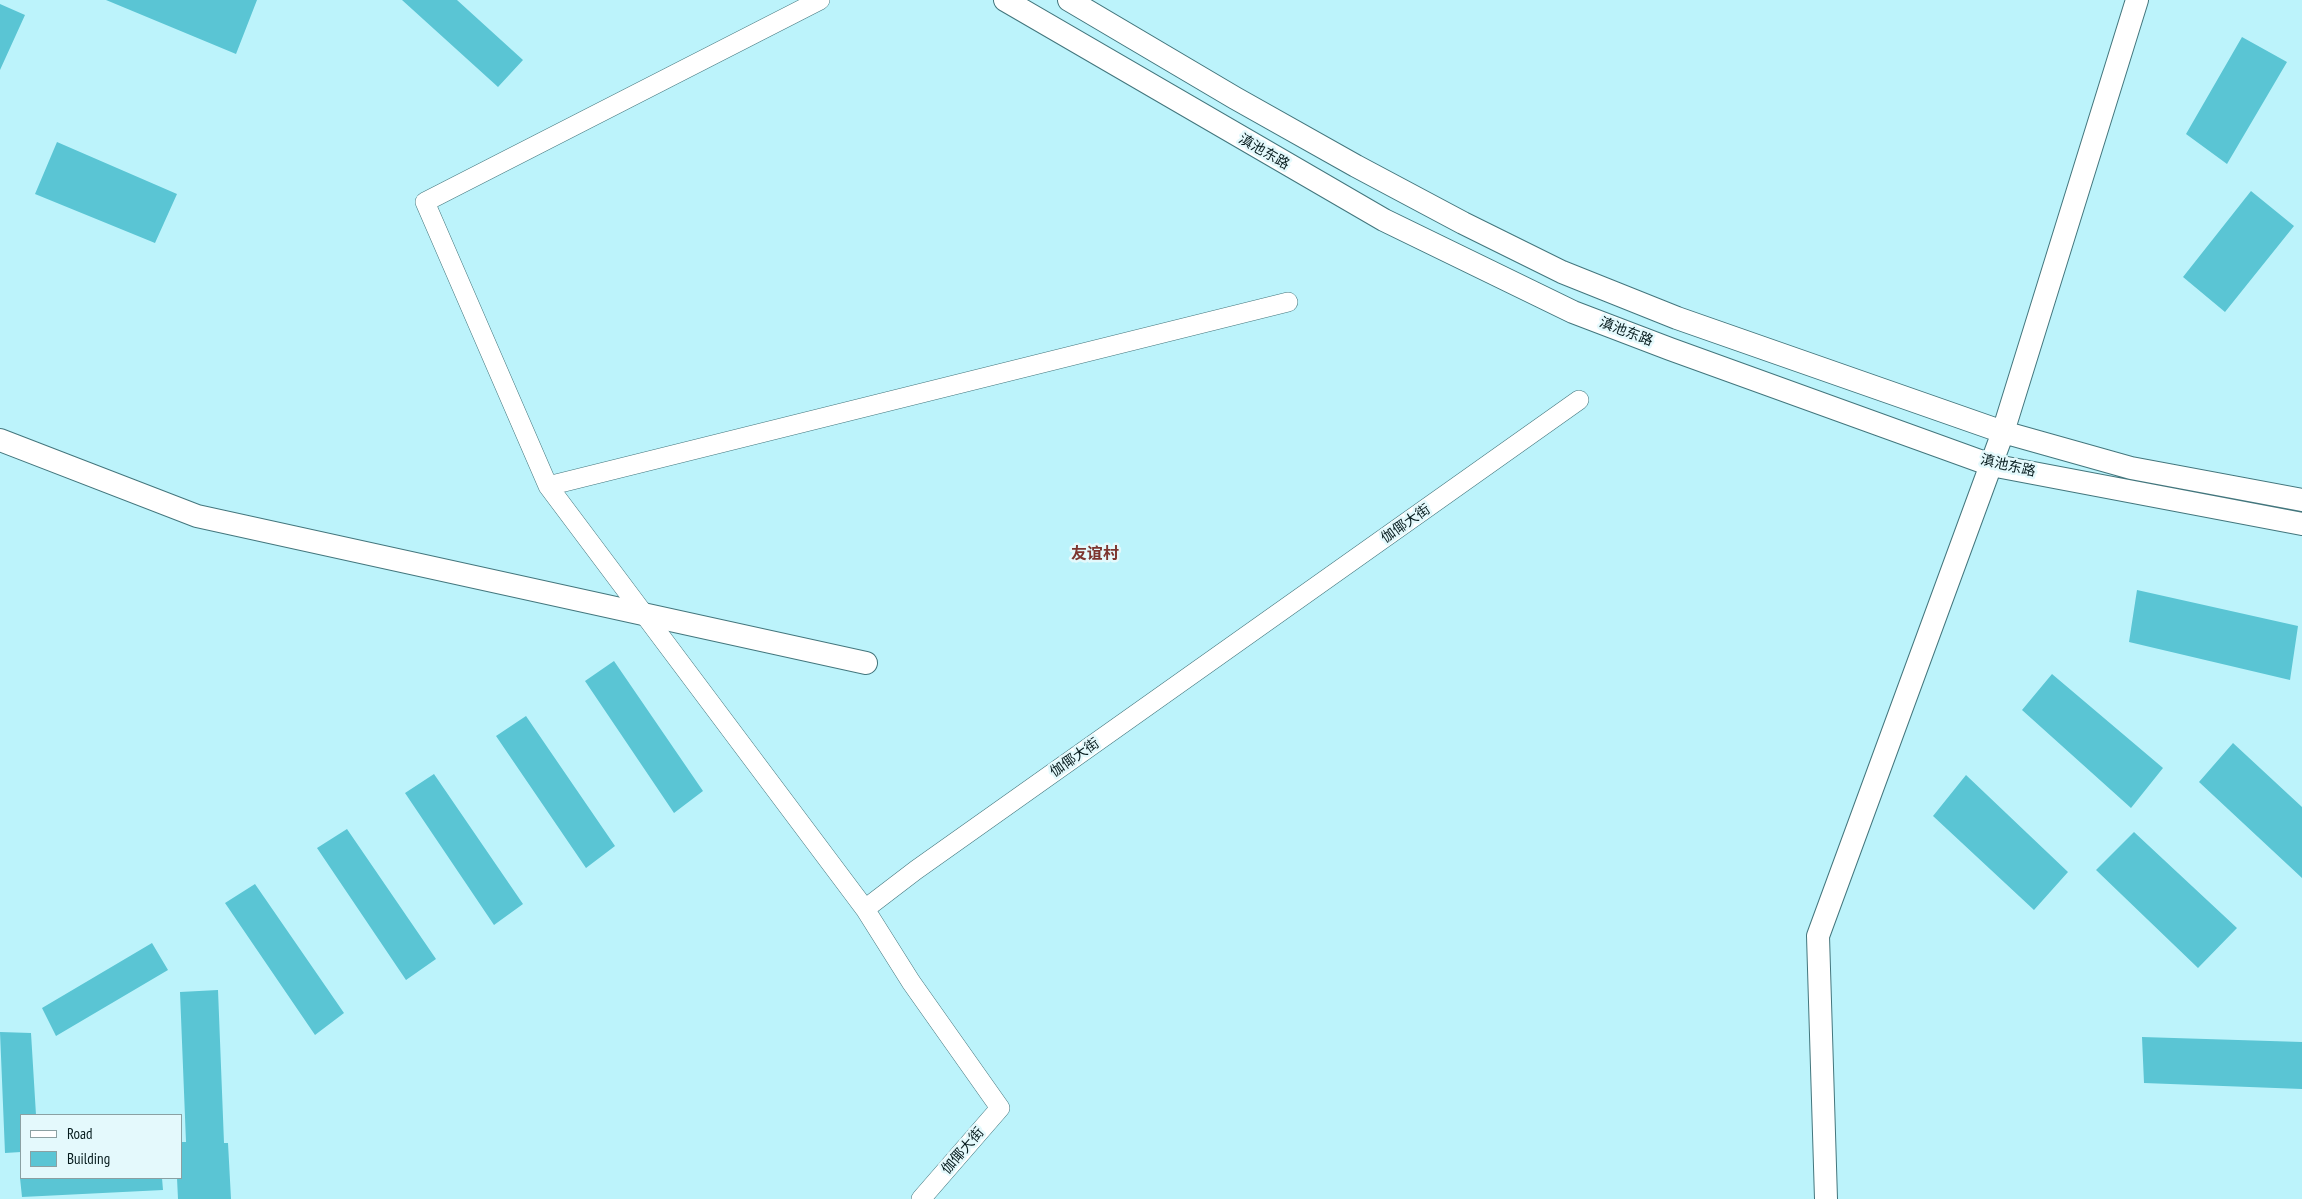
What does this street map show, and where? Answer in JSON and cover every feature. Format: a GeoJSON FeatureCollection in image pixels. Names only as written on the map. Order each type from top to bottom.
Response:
{"type":"FeatureCollection","features":[{"type":"Feature","properties":{"kind":"street"},"geometry":{"type":"LineString","coordinates":[[820,0],[425,202],[548,486],[865,909]]}},
{"type":"Feature","properties":{"kind":"street","name":"滇池东路"},"geometry":{"type":"LineString","coordinates":[[1005,0],[1384,220],[1573,312],[1991,465],[2302,524]]}},
{"type":"Feature","properties":{"kind":"street"},"geometry":{"type":"LineString","coordinates":[[1069,0],[1235,98],[1356,166],[1463,223],[1562,272],[1677,318],[2003,432],[2131,468],[2302,500]]}},
{"type":"Feature","properties":{"kind":"street"},"geometry":{"type":"LineString","coordinates":[[1826,1199],[1818,936],[2003,432],[2137,0]]}},
{"type":"Feature","properties":{"kind":"street"},"geometry":{"type":"LineString","coordinates":[[548,486],[1288,302]]}},
{"type":"Feature","properties":{"kind":"street","name":"伽倻大街"},"geometry":{"type":"LineString","coordinates":[[921,1199],[1000,1108],[911,982],[865,909],[916,870],[1580,400]]}},
{"type":"Feature","properties":{"kind":"street"},"geometry":{"type":"LineString","coordinates":[[0,440],[197,516],[866,663]]}},
{"type":"Feature","properties":{"kind":"building"},"geometry":{"type":"Polygon","coordinates":[[[106,0],[257,0],[236,54],[106,0]]]}},
{"type":"Feature","properties":{"kind":"building"},"geometry":{"type":"Polygon","coordinates":[[[402,0],[457,0],[523,60],[498,87],[402,0]]]}},
{"type":"Feature","properties":{"kind":"building"},"geometry":{"type":"Polygon","coordinates":[[[0,4],[25,15],[0,70],[0,4]]]}},
{"type":"Feature","properties":{"kind":"building"},"geometry":{"type":"Polygon","coordinates":[[[2242,37],[2287,62],[2227,164],[2186,134],[2242,37]]]}},
{"type":"Feature","properties":{"kind":"building"},"geometry":{"type":"Polygon","coordinates":[[[57,142],[177,194],[155,243],[35,194],[57,142]]]}},
{"type":"Feature","properties":{"kind":"building"},"geometry":{"type":"Polygon","coordinates":[[[2251,191],[2294,226],[2225,312],[2183,277],[2251,191]]]}},
{"type":"Feature","properties":{"kind":"building"},"geometry":{"type":"Polygon","coordinates":[[[2137,590],[2298,626],[2290,680],[2129,642],[2137,590]]]}},
{"type":"Feature","properties":{"kind":"building"},"geometry":{"type":"Polygon","coordinates":[[[614,661],[703,791],[674,813],[585,681],[614,661]]]}},
{"type":"Feature","properties":{"kind":"building"},"geometry":{"type":"Polygon","coordinates":[[[2052,674],[2163,768],[2131,808],[2022,710],[2052,674]]]}},
{"type":"Feature","properties":{"kind":"building"},"geometry":{"type":"Polygon","coordinates":[[[526,716],[615,846],[586,868],[496,736],[526,716]]]}},
{"type":"Feature","properties":{"kind":"building"},"geometry":{"type":"Polygon","coordinates":[[[2233,743],[2302,807],[2302,878],[2199,782],[2233,743]]]}},
{"type":"Feature","properties":{"kind":"building"},"geometry":{"type":"Polygon","coordinates":[[[434,774],[523,904],[494,925],[405,793],[434,774]]]}},
{"type":"Feature","properties":{"kind":"building"},"geometry":{"type":"Polygon","coordinates":[[[1966,775],[2068,872],[2034,910],[1933,816],[1966,775]]]}},
{"type":"Feature","properties":{"kind":"building"},"geometry":{"type":"Polygon","coordinates":[[[347,829],[436,959],[406,980],[317,848],[347,829]]]}},
{"type":"Feature","properties":{"kind":"building"},"geometry":{"type":"Polygon","coordinates":[[[2134,832],[2237,928],[2198,968],[2096,870],[2134,832]]]}},
{"type":"Feature","properties":{"kind":"building"},"geometry":{"type":"Polygon","coordinates":[[[255,884],[344,1013],[315,1035],[225,903],[255,884]]]}},
{"type":"Feature","properties":{"kind":"building"},"geometry":{"type":"Polygon","coordinates":[[[152,943],[168,970],[56,1036],[42,1008],[152,943]]]}},
{"type":"Feature","properties":{"kind":"building"},"geometry":{"type":"Polygon","coordinates":[[[218,990],[224,1143],[228,1143],[231,1199],[178,1199],[177,1179],[182,1179],[182,1142],[186,1142],[180,992],[218,990]]]}},
{"type":"Feature","properties":{"kind":"building"},"geometry":{"type":"Polygon","coordinates":[[[0,1032],[31,1033],[36,1114],[20,1114],[20,1152],[5,1153],[0,1032]]]}},
{"type":"Feature","properties":{"kind":"building"},"geometry":{"type":"Polygon","coordinates":[[[2142,1037],[2302,1042],[2302,1089],[2144,1083],[2142,1037]]]}},
{"type":"Feature","properties":{"kind":"building"},"geometry":{"type":"Polygon","coordinates":[[[20,1179],[162,1179],[163,1190],[22,1197],[20,1179]]]}},
{"type":"Feature","properties":{"kind":"district","name":"友谊村"},"geometry":{"type":"Point","coordinates":[1095,554]}}]}
